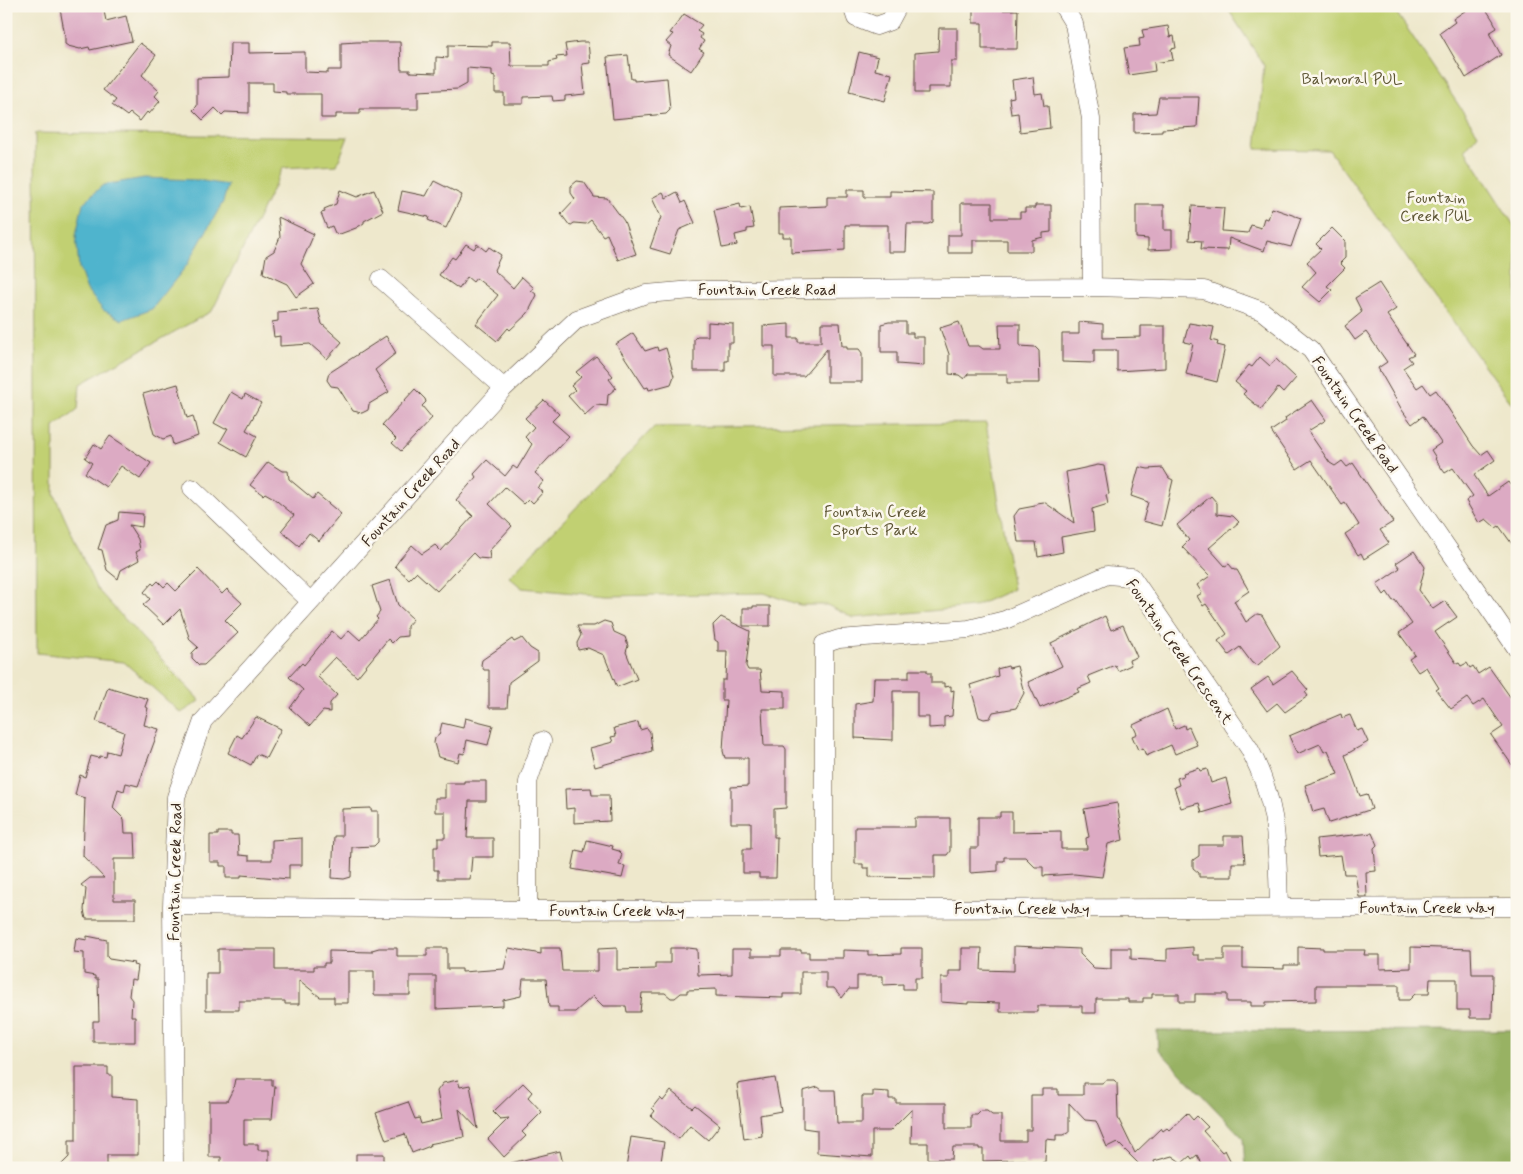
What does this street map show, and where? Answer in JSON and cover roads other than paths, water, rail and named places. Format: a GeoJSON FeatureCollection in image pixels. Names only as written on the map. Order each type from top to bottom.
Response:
{"type":"FeatureCollection","features":[{"type":"Feature","properties":{"kind":"street"},"geometry":{"type":"LineString","coordinates":[[852,6],[856,18],[876,26],[890,21],[898,6]]}},
{"type":"Feature","properties":{"kind":"street"},"geometry":{"type":"LineString","coordinates":[[1063,6],[1074,24],[1091,119],[1092,286]]}},
{"type":"Feature","properties":{"kind":"street"},"geometry":{"type":"LineString","coordinates":[[381,279],[504,388]]}},
{"type":"Feature","properties":{"kind":"street","name":"Fountain Creek Road"},"geometry":{"type":"LineString","coordinates":[[174,1168],[172,906],[176,797],[203,721],[504,388],[577,319],[646,294],[693,290],[1092,286],[1204,290],[1262,311],[1311,350],[1517,649]]}},
{"type":"Feature","properties":{"kind":"street"},"geometry":{"type":"LineString","coordinates":[[192,488],[310,601]]}},
{"type":"Feature","properties":{"kind":"street","name":"Fountain Creek Crescent"},"geometry":{"type":"LineString","coordinates":[[824,910],[824,644],[839,639],[969,630],[1006,620],[1107,575],[1132,577],[1249,748],[1262,773],[1275,815],[1279,906]]}},
{"type":"Feature","properties":{"kind":"street","name":"Fountain Creek Way"},"geometry":{"type":"LineString","coordinates":[[528,910],[528,782],[542,741]]}},
{"type":"Feature","properties":{"kind":"street","name":"Fountain Creek Way"},"geometry":{"type":"LineString","coordinates":[[172,906],[528,910],[824,910],[1279,906],[1517,907]]}},
{"type":"Feature","properties":{"kind":"water"},"geometry":{"type":"Polygon","coordinates":[[[144,178],[197,180],[228,185],[223,202],[187,265],[152,309],[122,320],[103,310],[87,290],[79,268],[76,235],[83,203],[103,185],[144,178]]]}},
{"type":"Feature","properties":{"kind":"park label","name":"Balmoral PUL"},"geometry":{"type":"Point","coordinates":[1352,78]}},
{"type":"Feature","properties":{"kind":"park label","name":"Fountain Creek PUL"},"geometry":{"type":"Point","coordinates":[1436,206]}},
{"type":"Feature","properties":{"kind":"park label","name":"Fountain Creek Sports Park"},"geometry":{"type":"Point","coordinates":[875,520]}}]}
